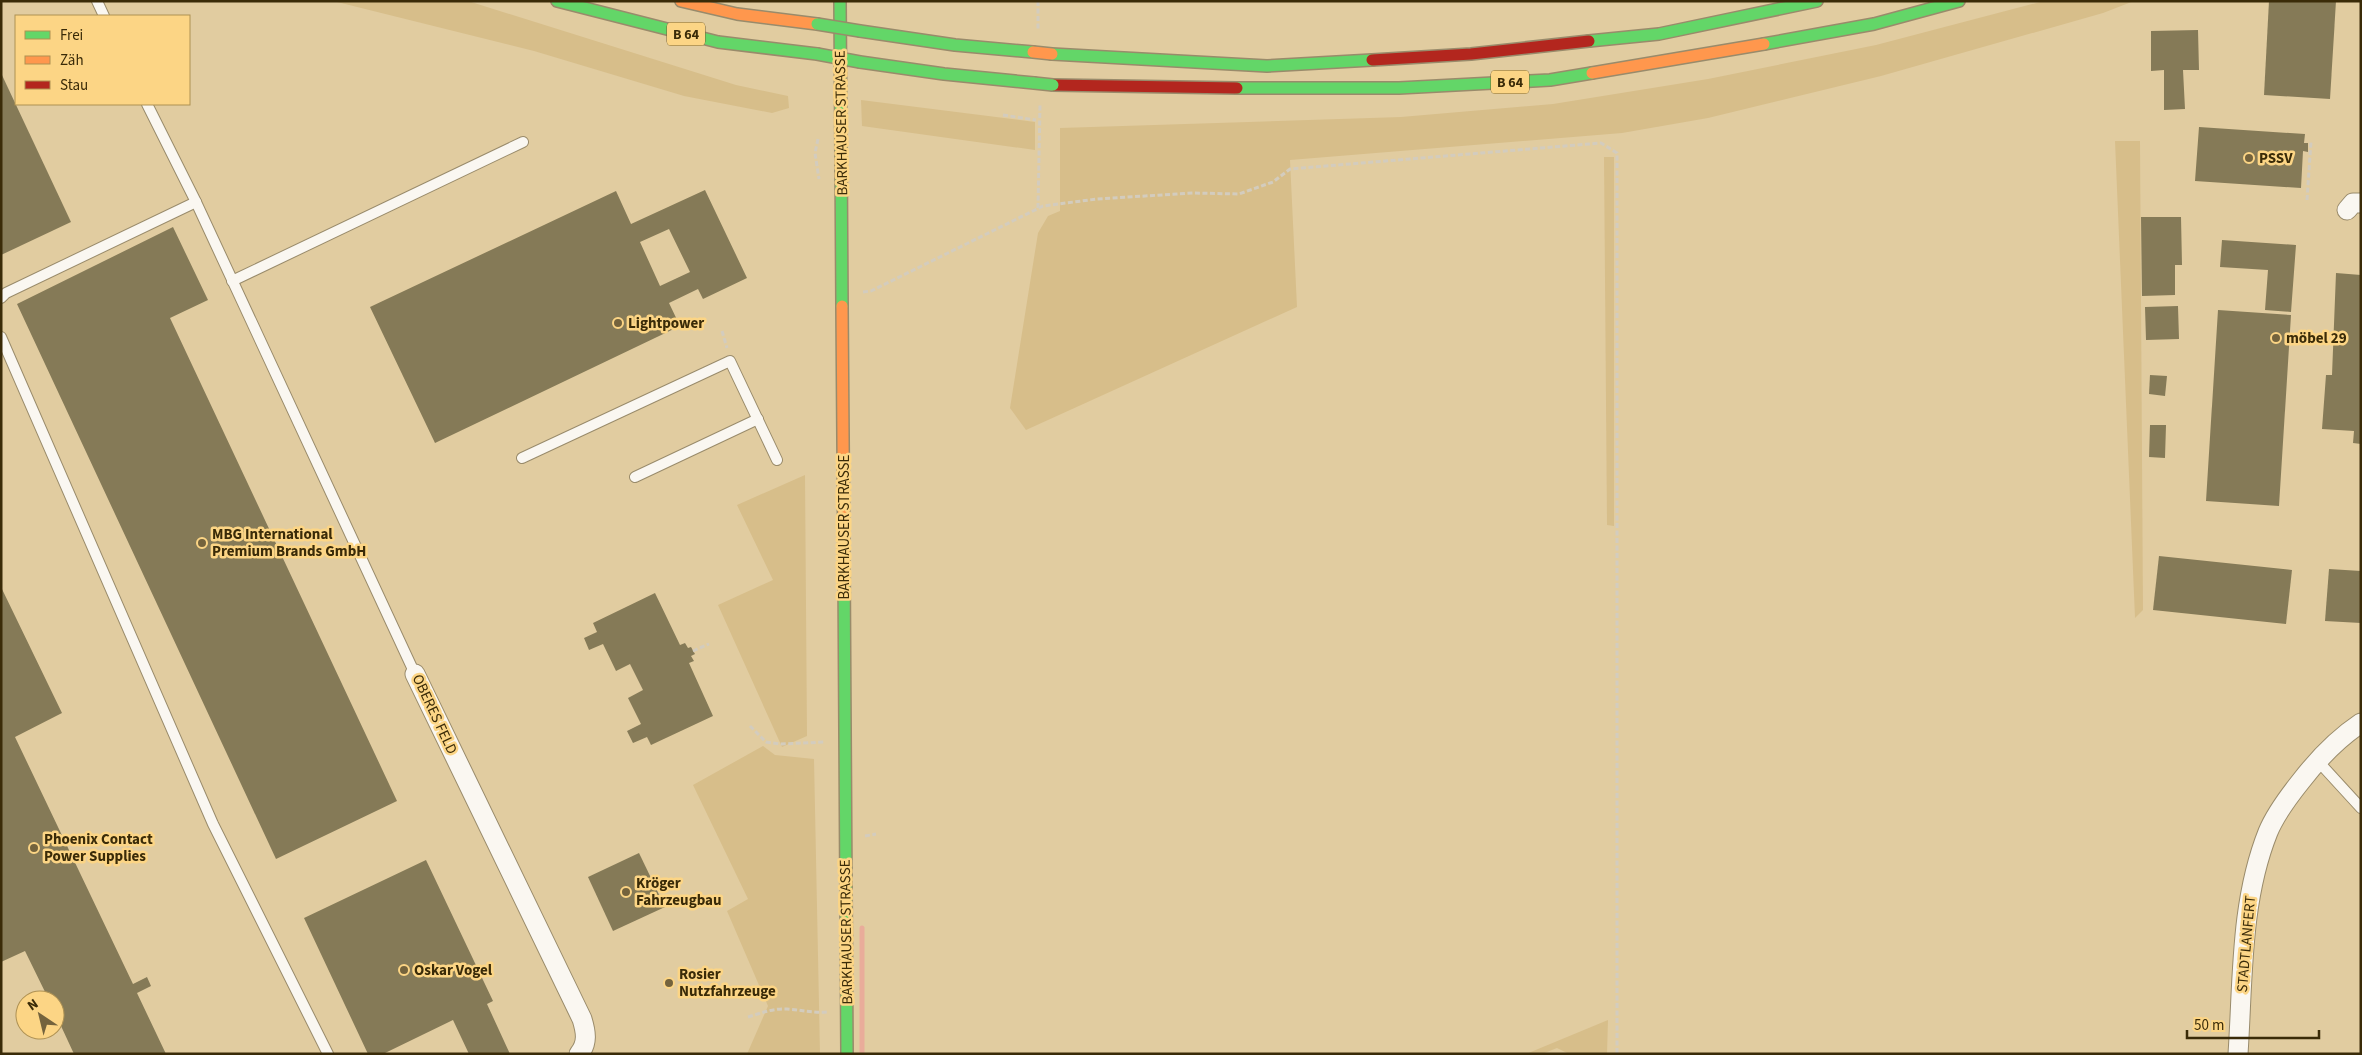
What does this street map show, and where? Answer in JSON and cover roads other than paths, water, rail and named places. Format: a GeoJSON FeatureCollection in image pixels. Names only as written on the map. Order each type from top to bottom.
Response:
{"type":"FeatureCollection","features":[{"type":"Feature","properties":{"kind":"main road","name":"B 64"},"geometry":{"type":"LineString","coordinates":[[557,1],[718,42],[817,54]]}},
{"type":"Feature","properties":{"kind":"main road","name":"B 64"},"geometry":{"type":"LineString","coordinates":[[681,1],[737,14],[818,24],[955,45],[1052,54],[1267,66],[1470,54],[1659,34],[1817,1]]}},
{"type":"Feature","properties":{"kind":"main road","name":"B 64"},"geometry":{"type":"LineString","coordinates":[[733,1],[818,24]]}},
{"type":"Feature","properties":{"kind":"main road","name":"BARKHAUSER STRASSE"},"geometry":{"type":"LineString","coordinates":[[840,1],[847,1054]]}},
{"type":"Feature","properties":{"kind":"main road","name":"B 64"},"geometry":{"type":"LineString","coordinates":[[721,30],[817,54],[860,62],[944,74],[1034,83],[1271,89],[1389,88],[1550,80],[1700,56],[1874,24],[1959,1]]}},
{"type":"Feature","properties":{"kind":"main road","name":"B 64"},"geometry":{"type":"LineString","coordinates":[[644,11],[673,18]]}},
{"type":"Feature","properties":{"kind":"street","name":"OBERES FELD"},"geometry":{"type":"LineString","coordinates":[[415,674],[582,1019],[586,1032],[585,1047],[579,1054]]}},
{"type":"Feature","properties":{"kind":"street","name":"STADTLANFERT"},"geometry":{"type":"LineString","coordinates":[[2238,1054],[2247,912],[2254,873],[2268,830],[2293,791],[2317,760],[2361,723]]}},
{"type":"Feature","properties":{"kind":"lane"},"geometry":{"type":"LineString","coordinates":[[97,1],[104,15]]}},
{"type":"Feature","properties":{"kind":"lane","name":"OBERES FELD"},"geometry":{"type":"LineString","coordinates":[[148,105],[196,202],[415,674]]}},
{"type":"Feature","properties":{"kind":"lane"},"geometry":{"type":"LineString","coordinates":[[232,281],[523,142]]}},
{"type":"Feature","properties":{"kind":"lane"},"geometry":{"type":"LineString","coordinates":[[1,298],[6,293],[196,202]]}},
{"type":"Feature","properties":{"kind":"lane"},"geometry":{"type":"LineString","coordinates":[[1,337],[213,824],[328,1054]]}},
{"type":"Feature","properties":{"kind":"lane"},"geometry":{"type":"LineString","coordinates":[[522,458],[730,361],[777,460]]}},
{"type":"Feature","properties":{"kind":"lane"},"geometry":{"type":"LineString","coordinates":[[635,477],[758,419]]}},
{"type":"Feature","properties":{"kind":"lane"},"geometry":{"type":"LineString","coordinates":[[2317,760],[2361,808]]}},
{"type":"Feature","properties":{"kind":"waterway"},"geometry":{"type":"LineString","coordinates":[[862,928],[862,1054]]}},
{"type":"Feature","properties":{"kind":"place","name":"PSSV"},"geometry":{"type":"Point","coordinates":[2249,158]}},
{"type":"Feature","properties":{"kind":"place","name":"Lightpower"},"geometry":{"type":"Point","coordinates":[618,323]}},
{"type":"Feature","properties":{"kind":"place","name":"möbel 29"},"geometry":{"type":"Point","coordinates":[2276,338]}},
{"type":"Feature","properties":{"kind":"place","name":"MBG International Premium Brands GmbH"},"geometry":{"type":"Point","coordinates":[202,543]}},
{"type":"Feature","properties":{"kind":"place","name":"Phoenix Contact Power Supplies"},"geometry":{"type":"Point","coordinates":[34,848]}},
{"type":"Feature","properties":{"kind":"place","name":"Kröger Fahrzeugbau"},"geometry":{"type":"Point","coordinates":[626,892]}},
{"type":"Feature","properties":{"kind":"place","name":"Oskar Vogel"},"geometry":{"type":"Point","coordinates":[404,970]}},
{"type":"Feature","properties":{"kind":"place","name":"Rosier Nutzfahrzeuge"},"geometry":{"type":"Point","coordinates":[669,983]}}]}
